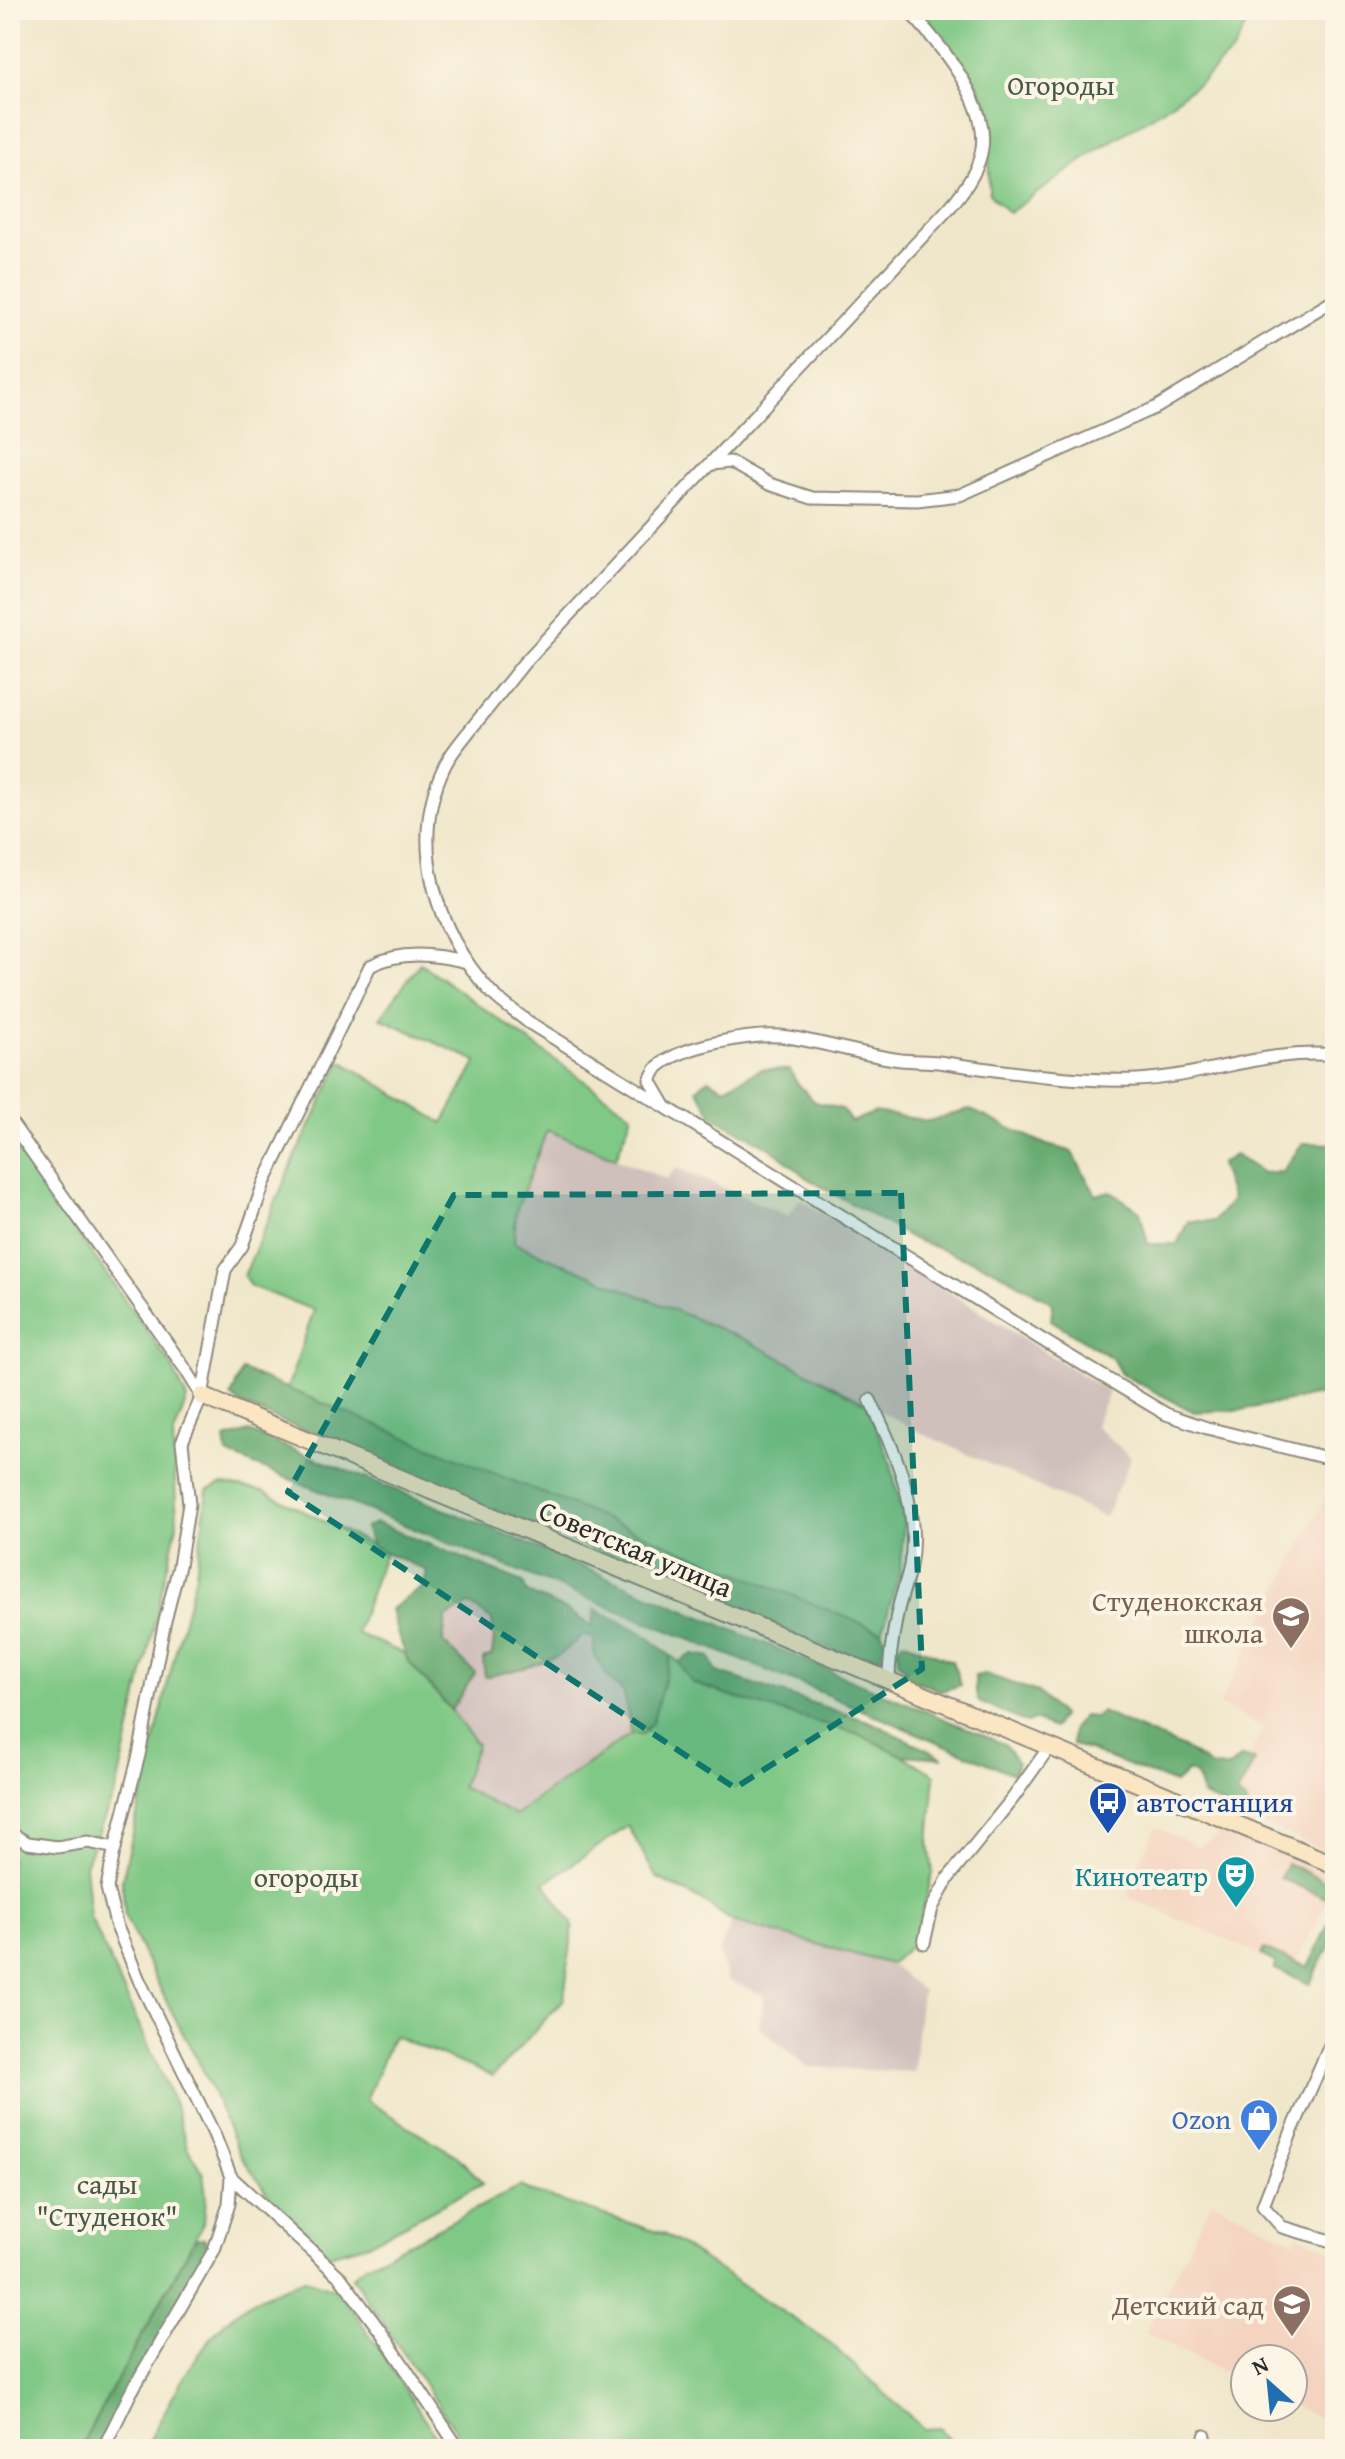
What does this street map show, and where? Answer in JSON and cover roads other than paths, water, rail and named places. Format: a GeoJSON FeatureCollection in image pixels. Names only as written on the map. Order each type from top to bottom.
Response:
{"type":"FeatureCollection","features":[{"type":"Feature","properties":{"kind":"street"},"geometry":{"type":"LineString","coordinates":[[908,10],[956,70],[979,119],[982,147],[964,191],[524,663],[446,763],[429,814],[431,880],[440,912],[456,946],[493,995],[528,1022],[1107,1380],[1166,1414],[1207,1428],[1335,1460]]}},
{"type":"Feature","properties":{"kind":"street"},"geometry":{"type":"LineString","coordinates":[[711,464],[730,462],[769,484],[812,498],[917,500],[960,495],[1157,407],[1335,299]]}},
{"type":"Feature","properties":{"kind":"street"},"geometry":{"type":"LineString","coordinates":[[103,2449],[130,2394],[214,2250],[229,2204],[231,2177],[214,2134],[139,1980],[116,1924],[107,1888],[179,1566],[189,1504],[182,1442],[202,1396],[225,1270],[242,1246],[264,1183],[370,966],[385,958],[411,956],[440,955],[467,962]]}},
{"type":"Feature","properties":{"kind":"street"},"geometry":{"type":"LineString","coordinates":[[666,1108],[650,1080],[658,1066],[707,1045],[749,1038],[786,1037],[902,1060],[1038,1075],[1137,1080],[1182,1075],[1282,1055],[1335,1055]]}},
{"type":"Feature","properties":{"kind":"street"},"geometry":{"type":"LineString","coordinates":[[10,1121],[202,1396]]}},
{"type":"Feature","properties":{"kind":"street","name":"Советская улица"},"geometry":{"type":"LineString","coordinates":[[202,1396],[1335,1865]]}},
{"type":"Feature","properties":{"kind":"street"},"geometry":{"type":"LineString","coordinates":[[870,1400],[905,1484],[911,1518],[910,1563],[896,1619],[889,1681]]}},
{"type":"Feature","properties":{"kind":"street"},"geometry":{"type":"LineString","coordinates":[[924,1943],[932,1908],[949,1877],[1013,1798],[1050,1746]]}},
{"type":"Feature","properties":{"kind":"street"},"geometry":{"type":"LineString","coordinates":[[10,1833],[28,1843],[42,1845],[57,1847],[88,1842],[115,1848]]}},
{"type":"Feature","properties":{"kind":"street"},"geometry":{"type":"LineString","coordinates":[[1335,2034],[1263,2206],[1282,2227],[1335,2242]]}},
{"type":"Feature","properties":{"kind":"street"},"geometry":{"type":"LineString","coordinates":[[231,2177],[341,2278],[459,2449]]}},
{"type":"Feature","properties":{"kind":"street"},"geometry":{"type":"LineString","coordinates":[[1205,2436],[1207,2449]]}},
{"type":"Feature","properties":{"kind":"place","name":"Студенокская школа"},"geometry":{"type":"Point","coordinates":[1291,1650]}},
{"type":"Feature","properties":{"kind":"place","name":"автостанция"},"geometry":{"type":"Point","coordinates":[1108,1835]}},
{"type":"Feature","properties":{"kind":"place","name":"Кинотеатр"},"geometry":{"type":"Point","coordinates":[1236,1909]}},
{"type":"Feature","properties":{"kind":"place","name":"Ozon"},"geometry":{"type":"Point","coordinates":[1259,2152]}},
{"type":"Feature","properties":{"kind":"place","name":"Детский сад"},"geometry":{"type":"Point","coordinates":[1292,2338]}},
{"type":"Feature","properties":{"kind":"park label","name":"Огороды"},"geometry":{"type":"Point","coordinates":[1061,84]}},
{"type":"Feature","properties":{"kind":"park label","name":"огороды"},"geometry":{"type":"Point","coordinates":[306,1876]}},
{"type":"Feature","properties":{"kind":"park label","name":"сады \"Студенок\""},"geometry":{"type":"Point","coordinates":[107,2199]}}]}
